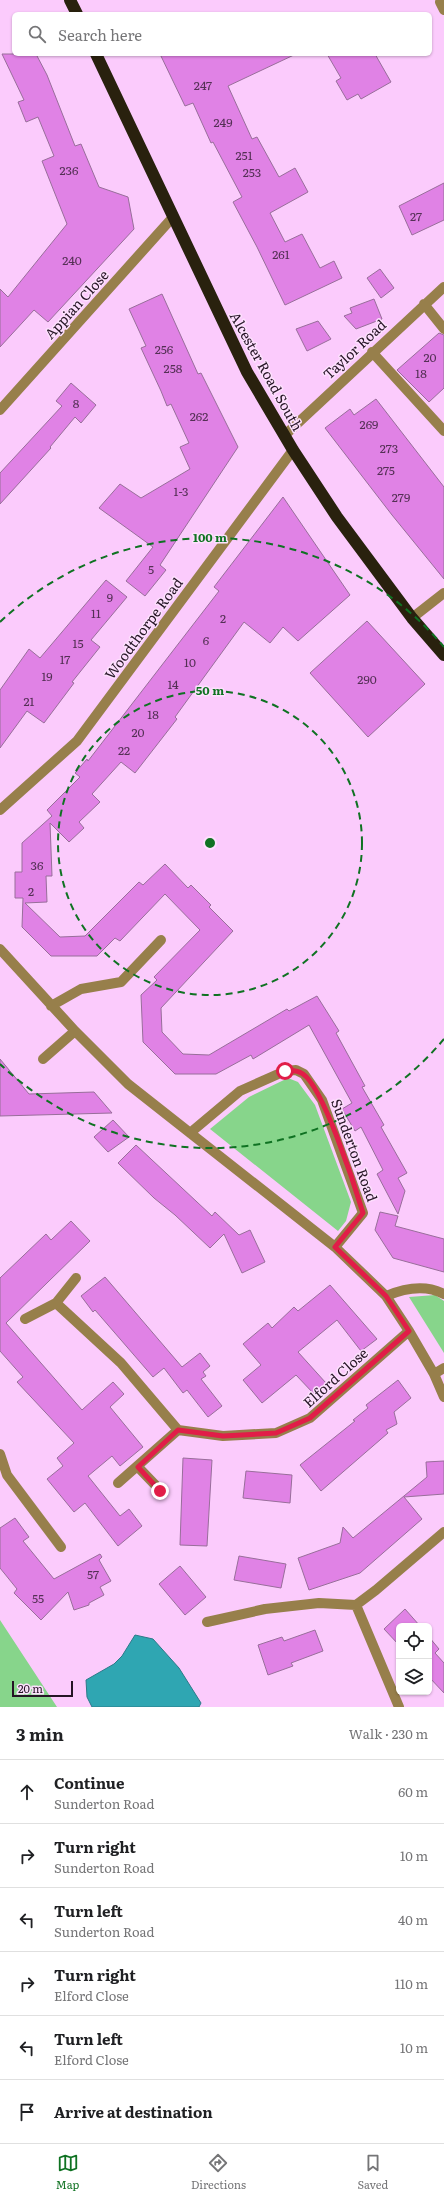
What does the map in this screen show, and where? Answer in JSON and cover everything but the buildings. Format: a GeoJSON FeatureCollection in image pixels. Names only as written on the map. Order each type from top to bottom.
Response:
{"type":"FeatureCollection","features":[{"type":"Feature","properties":{"kind":"highway"},"geometry":{"type":"LineString","coordinates":[[70,0],[76,12]]}},
{"type":"Feature","properties":{"kind":"highway","name":"Alcester Road South"},"geometry":{"type":"LineString","coordinates":[[97,56],[247,372],[286,434],[293,450],[337,517],[412,618],[444,655]]}},
{"type":"Feature","properties":{"kind":"street","name":"Appian Close"},"geometry":{"type":"LineString","coordinates":[[0,410],[173,217]]}},
{"type":"Feature","properties":{"kind":"street","name":"Taylor Road"},"geometry":{"type":"LineString","coordinates":[[286,434],[372,352],[444,287]]}},
{"type":"Feature","properties":{"kind":"street"},"geometry":{"type":"LineString","coordinates":[[424,304],[444,329]]}},
{"type":"Feature","properties":{"kind":"street"},"geometry":{"type":"LineString","coordinates":[[372,352],[444,431]]}},
{"type":"Feature","properties":{"kind":"street","name":"Woodthorpe Road"},"geometry":{"type":"LineString","coordinates":[[0,810],[77,741],[293,450]]}},
{"type":"Feature","properties":{"kind":"street"},"geometry":{"type":"LineString","coordinates":[[412,618],[444,593]]}},
{"type":"Feature","properties":{"kind":"street"},"geometry":{"type":"LineString","coordinates":[[51,1006],[81,989],[121,982],[161,940]]}},
{"type":"Feature","properties":{"kind":"street"},"geometry":{"type":"LineString","coordinates":[[0,950],[51,1006],[128,1084],[335,1247],[386,1296],[409,1331],[434,1374],[444,1397]]}},
{"type":"Feature","properties":{"kind":"street"},"geometry":{"type":"LineString","coordinates":[[43,1059],[75,1031]]}},
{"type":"Feature","properties":{"kind":"street","name":"Sunderton Road"},"geometry":{"type":"LineString","coordinates":[[190,1133],[240,1091],[285,1071],[296,1070],[304,1074],[322,1100],[363,1213],[335,1247]]}},
{"type":"Feature","properties":{"kind":"street"},"geometry":{"type":"LineString","coordinates":[[25,1319],[56,1303],[76,1278]]}},
{"type":"Feature","properties":{"kind":"street"},"geometry":{"type":"LineString","coordinates":[[386,1296],[403,1289],[422,1288],[444,1294]]}},
{"type":"Feature","properties":{"kind":"street"},"geometry":{"type":"LineString","coordinates":[[56,1303],[121,1363],[178,1430],[138,1467],[118,1483]]}},
{"type":"Feature","properties":{"kind":"street","name":"Elford Close"},"geometry":{"type":"LineString","coordinates":[[178,1430],[223,1436],[276,1433],[310,1418],[409,1331]]}},
{"type":"Feature","properties":{"kind":"street"},"geometry":{"type":"LineString","coordinates":[[434,1374],[444,1368]]}},
{"type":"Feature","properties":{"kind":"street"},"geometry":{"type":"LineString","coordinates":[[0,1454],[7,1475],[61,1547]]}},
{"type":"Feature","properties":{"kind":"street"},"geometry":{"type":"LineString","coordinates":[[138,1467],[160,1491]]}},
{"type":"Feature","properties":{"kind":"street"},"geometry":{"type":"LineString","coordinates":[[207,1622],[265,1609],[319,1602],[356,1605],[376,1590],[444,1532]]}},
{"type":"Feature","properties":{"kind":"street"},"geometry":{"type":"LineString","coordinates":[[356,1605],[399,1707]]}},
{"type":"Feature","properties":{"kind":"shaded area"},"geometry":{"type":"Polygon","coordinates":[[[288,1078],[298,1082],[315,1105],[351,1202],[346,1221],[338,1231],[210,1129],[249,1097],[288,1078]]]}},
{"type":"Feature","properties":{"kind":"shaded area"},"geometry":{"type":"Polygon","coordinates":[[[435,1295],[444,1301],[444,1353],[409,1297],[435,1295]]]}},
{"type":"Feature","properties":{"kind":"shaded area"},"geometry":{"type":"Polygon","coordinates":[[[0,1620],[57,1707],[0,1707],[0,1620]]]}},
{"type":"Feature","properties":{"kind":"shaded area"},"geometry":{"type":"Polygon","coordinates":[[[135,1635],[153,1639],[179,1668],[201,1703],[199,1707],[92,1707],[87,1697],[86,1680],[114,1664],[122,1656],[135,1635]]]}},
{"type":"Feature","properties":{"kind":"route"},"geometry":{"type":"LineString","coordinates":[[160,1491],[138,1467],[178,1430],[223,1436],[276,1433],[310,1418],[409,1331],[386,1296],[335,1247],[363,1213],[360,1202],[322,1100],[304,1074],[296,1070],[285,1071]]}}]}
